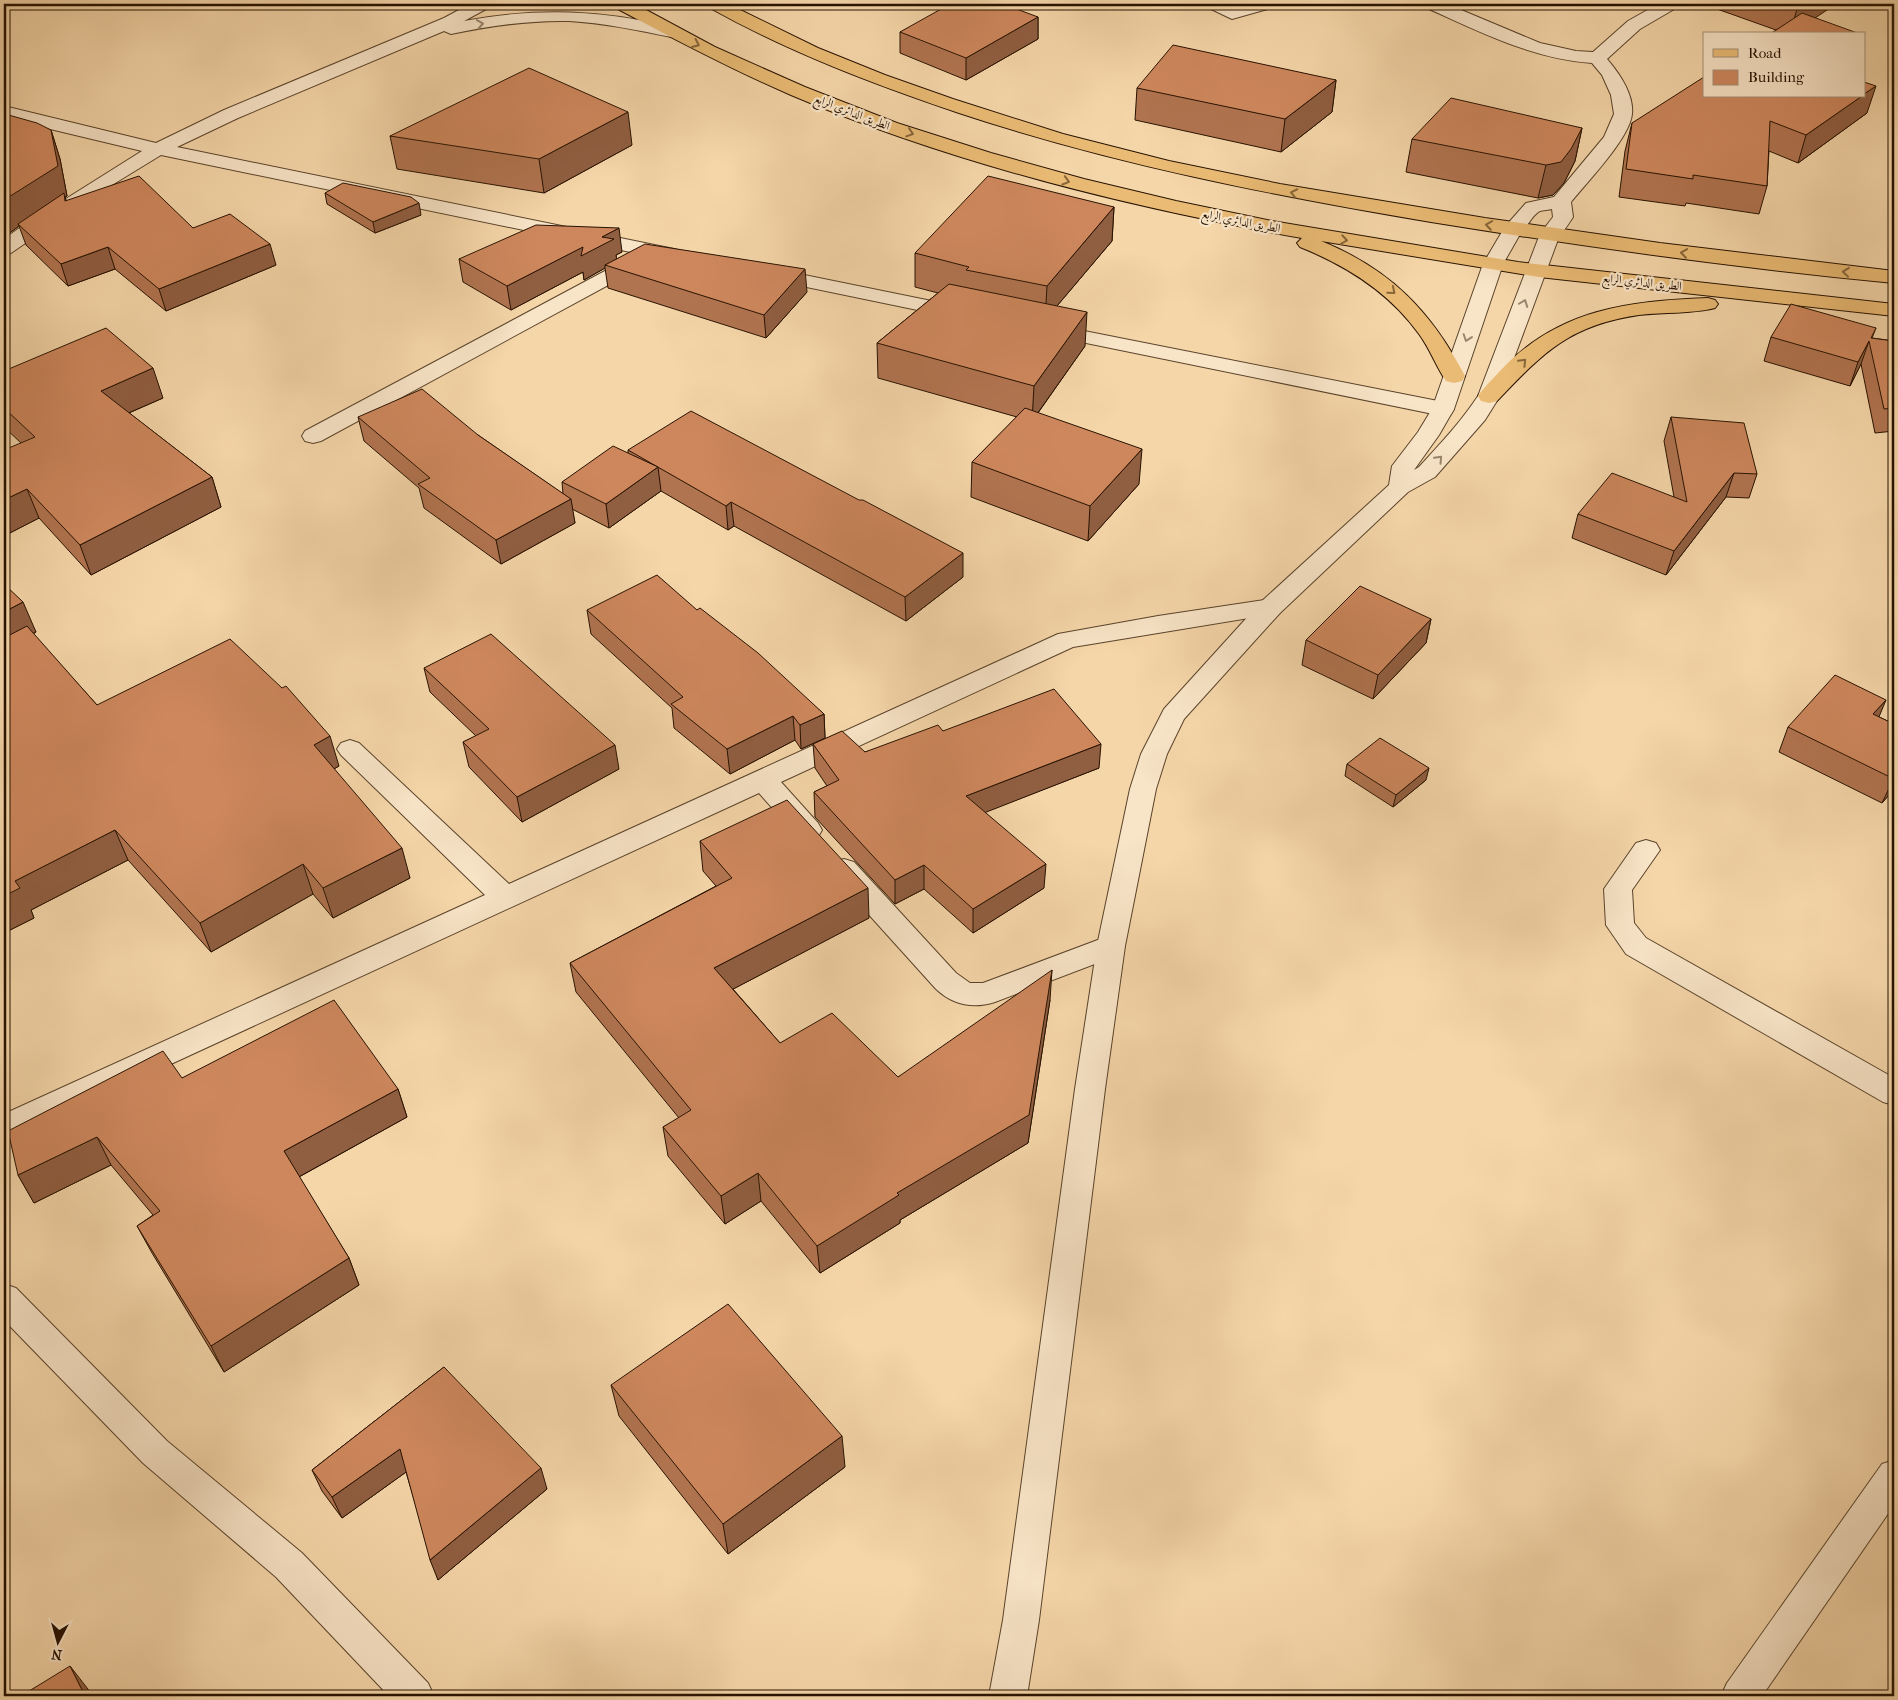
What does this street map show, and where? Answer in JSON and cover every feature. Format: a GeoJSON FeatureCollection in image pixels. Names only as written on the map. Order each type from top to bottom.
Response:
{"type":"FeatureCollection","features":[{"type":"Feature","properties":{"kind":"main road","name":"الطريق الدائري الرابع"},"geometry":{"type":"LineString","coordinates":[[622,4],[671,32],[784,85],[895,128],[980,156],[1102,191],[1254,225],[1536,271],[1894,310]]}},
{"type":"Feature","properties":{"kind":"main road"},"geometry":{"type":"LineString","coordinates":[[716,4],[810,52],[915,92],[1019,126],[1133,158],[1301,194],[1513,229],[1766,264],[1894,278]]}},
{"type":"Feature","properties":{"kind":"main road"},"geometry":{"type":"LineString","coordinates":[[1254,225],[1329,251],[1387,286],[1420,319],[1442,349],[1454,376]]}},
{"type":"Feature","properties":{"kind":"main road"},"geometry":{"type":"LineString","coordinates":[[1489,396],[1532,352],[1560,334],[1592,318],[1616,311],[1658,305],[1820,302]]}},
{"type":"Feature","properties":{"kind":"street"},"geometry":{"type":"LineString","coordinates":[[4,249],[88,192],[158,149],[231,114],[450,22],[482,4]]}},
{"type":"Feature","properties":{"kind":"street"},"geometry":{"type":"LineString","coordinates":[[1215,4],[1232,14],[1265,4]]}},
{"type":"Feature","properties":{"kind":"street"},"geometry":{"type":"LineString","coordinates":[[1432,4],[1504,35],[1559,55],[1579,58],[1597,58],[1634,25],[1670,4]]}},
{"type":"Feature","properties":{"kind":"street"},"geometry":{"type":"LineString","coordinates":[[415,36],[485,23],[547,16],[583,17],[671,32]]}},
{"type":"Feature","properties":{"kind":"street"},"geometry":{"type":"LineString","coordinates":[[1400,487],[1403,466],[1428,435],[1443,409],[1493,264],[1513,229],[1533,207],[1561,201],[1613,138],[1623,114],[1620,95],[1610,74],[1597,58]]}},
{"type":"Feature","properties":{"kind":"street"},"geometry":{"type":"LineString","coordinates":[[9,118],[693,259]]}},
{"type":"Feature","properties":{"kind":"street"},"geometry":{"type":"LineString","coordinates":[[1008,1696],[1021,1620],[1090,1089],[1111,946],[1143,789],[1154,754],[1173,715],[1271,607],[1400,487],[1426,472],[1477,415],[1489,396],[1550,234],[1563,217],[1561,201]]}},
{"type":"Feature","properties":{"kind":"street"},"geometry":{"type":"LineString","coordinates":[[314,436],[657,251]]}},
{"type":"Feature","properties":{"kind":"street"},"geometry":{"type":"LineString","coordinates":[[748,270],[978,316]]}},
{"type":"Feature","properties":{"kind":"street"},"geometry":{"type":"LineString","coordinates":[[1027,326],[1443,409]]}},
{"type":"Feature","properties":{"kind":"street"},"geometry":{"type":"LineString","coordinates":[[4,1128],[1067,640],[1271,607]]}},
{"type":"Feature","properties":{"kind":"street"},"geometry":{"type":"LineString","coordinates":[[350,748],[506,898]]}},
{"type":"Feature","properties":{"kind":"street"},"geometry":{"type":"LineString","coordinates":[[763,780],[946,982],[958,992],[973,996],[985,994],[1111,946]]}},
{"type":"Feature","properties":{"kind":"street"},"geometry":{"type":"LineString","coordinates":[[1646,850],[1618,889],[1620,924],[1636,946],[1894,1093]]}},
{"type":"Feature","properties":{"kind":"street"},"geometry":{"type":"LineString","coordinates":[[4,1298],[154,1452],[289,1565],[416,1696]]}},
{"type":"Feature","properties":{"kind":"street"},"geometry":{"type":"LineString","coordinates":[[1740,1696],[1894,1476]]}},
{"type":"Feature","properties":{"kind":"building"},"geometry":{"type":"Polygon","coordinates":[[[950,4],[1003,4],[1038,17],[966,58],[900,32],[950,4]]]}},
{"type":"Feature","properties":{"kind":"building"},"geometry":{"type":"Polygon","coordinates":[[[1781,4],[1806,4],[1797,9],[1781,4]]]}},
{"type":"Feature","properties":{"kind":"building"},"geometry":{"type":"Polygon","coordinates":[[[1802,13],[1854,32],[1773,32],[1802,13]]]}},
{"type":"Feature","properties":{"kind":"building"},"geometry":{"type":"Polygon","coordinates":[[[1173,45],[1336,80],[1285,119],[1137,88],[1173,45]]]}},
{"type":"Feature","properties":{"kind":"building"},"geometry":{"type":"Polygon","coordinates":[[[529,68],[628,112],[539,159],[390,136],[529,68]]]}},
{"type":"Feature","properties":{"kind":"building"},"geometry":{"type":"Polygon","coordinates":[[[1703,78],[1703,98],[1859,98],[1806,135],[1770,121],[1767,186],[1693,175],[1693,179],[1626,169],[1632,123],[1703,78]]]}},
{"type":"Feature","properties":{"kind":"building"},"geometry":{"type":"Polygon","coordinates":[[[1866,83],[1876,86],[1866,93],[1866,83]]]}},
{"type":"Feature","properties":{"kind":"building"},"geometry":{"type":"Polygon","coordinates":[[[1451,98],[1582,128],[1571,149],[1561,162],[1546,165],[1412,139],[1451,98]]]}},
{"type":"Feature","properties":{"kind":"building"},"geometry":{"type":"Polygon","coordinates":[[[4,115],[37,123],[51,130],[58,166],[4,200],[4,115]]]}},
{"type":"Feature","properties":{"kind":"building"},"geometry":{"type":"Polygon","coordinates":[[[139,176],[193,228],[230,214],[270,244],[159,289],[108,247],[61,264],[18,224],[64,193],[65,201],[139,176]]]}},
{"type":"Feature","properties":{"kind":"building"},"geometry":{"type":"Polygon","coordinates":[[[988,176],[1114,207],[1047,286],[966,270],[969,267],[915,253],[988,176]]]}},
{"type":"Feature","properties":{"kind":"building"},"geometry":{"type":"Polygon","coordinates":[[[343,183],[411,197],[419,203],[373,222],[325,193],[343,183]]]}},
{"type":"Feature","properties":{"kind":"building"},"geometry":{"type":"Polygon","coordinates":[[[536,225],[619,228],[602,237],[614,239],[581,256],[583,247],[507,286],[459,259],[536,225]]]}},
{"type":"Feature","properties":{"kind":"building"},"geometry":{"type":"Polygon","coordinates":[[[645,244],[805,269],[764,315],[605,265],[645,244]]]}},
{"type":"Feature","properties":{"kind":"building"},"geometry":{"type":"Polygon","coordinates":[[[949,284],[1087,312],[1034,386],[877,343],[949,284]]]}},
{"type":"Feature","properties":{"kind":"building"},"geometry":{"type":"Polygon","coordinates":[[[1791,304],[1876,328],[1871,338],[1894,341],[1894,408],[1884,409],[1869,341],[1858,362],[1771,337],[1791,304]]]}},
{"type":"Feature","properties":{"kind":"building"},"geometry":{"type":"Polygon","coordinates":[[[106,328],[153,368],[101,391],[212,477],[80,545],[27,489],[4,500],[4,450],[35,437],[4,408],[4,371],[106,328]]]}},
{"type":"Feature","properties":{"kind":"building"},"geometry":{"type":"Polygon","coordinates":[[[422,389],[478,435],[571,499],[496,540],[418,484],[430,478],[358,417],[422,389]]]}},
{"type":"Feature","properties":{"kind":"building"},"geometry":{"type":"Polygon","coordinates":[[[1025,408],[1142,449],[1090,506],[972,462],[1025,408]]]}},
{"type":"Feature","properties":{"kind":"building"},"geometry":{"type":"Polygon","coordinates":[[[691,411],[963,553],[905,597],[731,502],[726,506],[628,450],[691,411]]]}},
{"type":"Feature","properties":{"kind":"building"},"geometry":{"type":"Polygon","coordinates":[[[1671,417],[1744,423],[1757,474],[1734,473],[1674,551],[1578,514],[1612,473],[1687,502],[1671,417]]]}},
{"type":"Feature","properties":{"kind":"building"},"geometry":{"type":"Polygon","coordinates":[[[613,446],[658,467],[606,504],[562,482],[613,446]]]}},
{"type":"Feature","properties":{"kind":"building"},"geometry":{"type":"Polygon","coordinates":[[[657,575],[697,610],[700,608],[758,653],[824,714],[800,725],[793,716],[727,749],[671,704],[683,697],[587,610],[657,575]]]}},
{"type":"Feature","properties":{"kind":"building"},"geometry":{"type":"Polygon","coordinates":[[[4,584],[23,602],[4,612],[4,584]]]}},
{"type":"Feature","properties":{"kind":"building"},"geometry":{"type":"Polygon","coordinates":[[[1360,586],[1431,619],[1378,675],[1306,640],[1360,586]]]}},
{"type":"Feature","properties":{"kind":"building"},"geometry":{"type":"Polygon","coordinates":[[[27,626],[97,705],[230,639],[282,688],[286,686],[330,736],[314,745],[402,848],[323,888],[303,864],[200,923],[115,830],[15,881],[20,888],[4,896],[4,638],[27,626]]]}},
{"type":"Feature","properties":{"kind":"building"},"geometry":{"type":"Polygon","coordinates":[[[491,634],[615,745],[517,797],[463,742],[489,729],[424,668],[491,634]]]}},
{"type":"Feature","properties":{"kind":"building"},"geometry":{"type":"Polygon","coordinates":[[[1835,675],[1886,700],[1873,714],[1894,724],[1894,779],[1788,727],[1835,675]]]}},
{"type":"Feature","properties":{"kind":"building"},"geometry":{"type":"Polygon","coordinates":[[[1054,689],[1101,744],[966,796],[1046,864],[973,909],[924,865],[895,880],[814,792],[839,780],[813,744],[842,731],[865,752],[938,725],[943,731],[1054,689]]]}},
{"type":"Feature","properties":{"kind":"building"},"geometry":{"type":"Polygon","coordinates":[[[1380,738],[1429,768],[1396,795],[1347,764],[1380,738]]]}},
{"type":"Feature","properties":{"kind":"building"},"geometry":{"type":"Polygon","coordinates":[[[787,800],[868,888],[714,968],[780,1043],[832,1013],[898,1077],[1052,970],[1029,1115],[897,1193],[899,1195],[817,1246],[758,1173],[721,1196],[663,1127],[691,1110],[570,963],[732,878],[700,841],[787,800]]]}},
{"type":"Feature","properties":{"kind":"building"},"geometry":{"type":"Polygon","coordinates":[[[334,1000],[398,1089],[284,1151],[349,1258],[211,1346],[137,1226],[160,1211],[97,1137],[18,1175],[8,1131],[163,1051],[182,1078],[334,1000]]]}},
{"type":"Feature","properties":{"kind":"building"},"geometry":{"type":"Polygon","coordinates":[[[728,1304],[842,1436],[723,1524],[611,1385],[728,1304]]]}},
{"type":"Feature","properties":{"kind":"building"},"geometry":{"type":"Polygon","coordinates":[[[444,1367],[541,1468],[430,1560],[400,1449],[332,1497],[312,1470],[444,1367]]]}},
{"type":"Feature","properties":{"kind":"building"},"geometry":{"type":"Polygon","coordinates":[[[70,1666],[85,1696],[21,1696],[70,1666]]]}}]}
